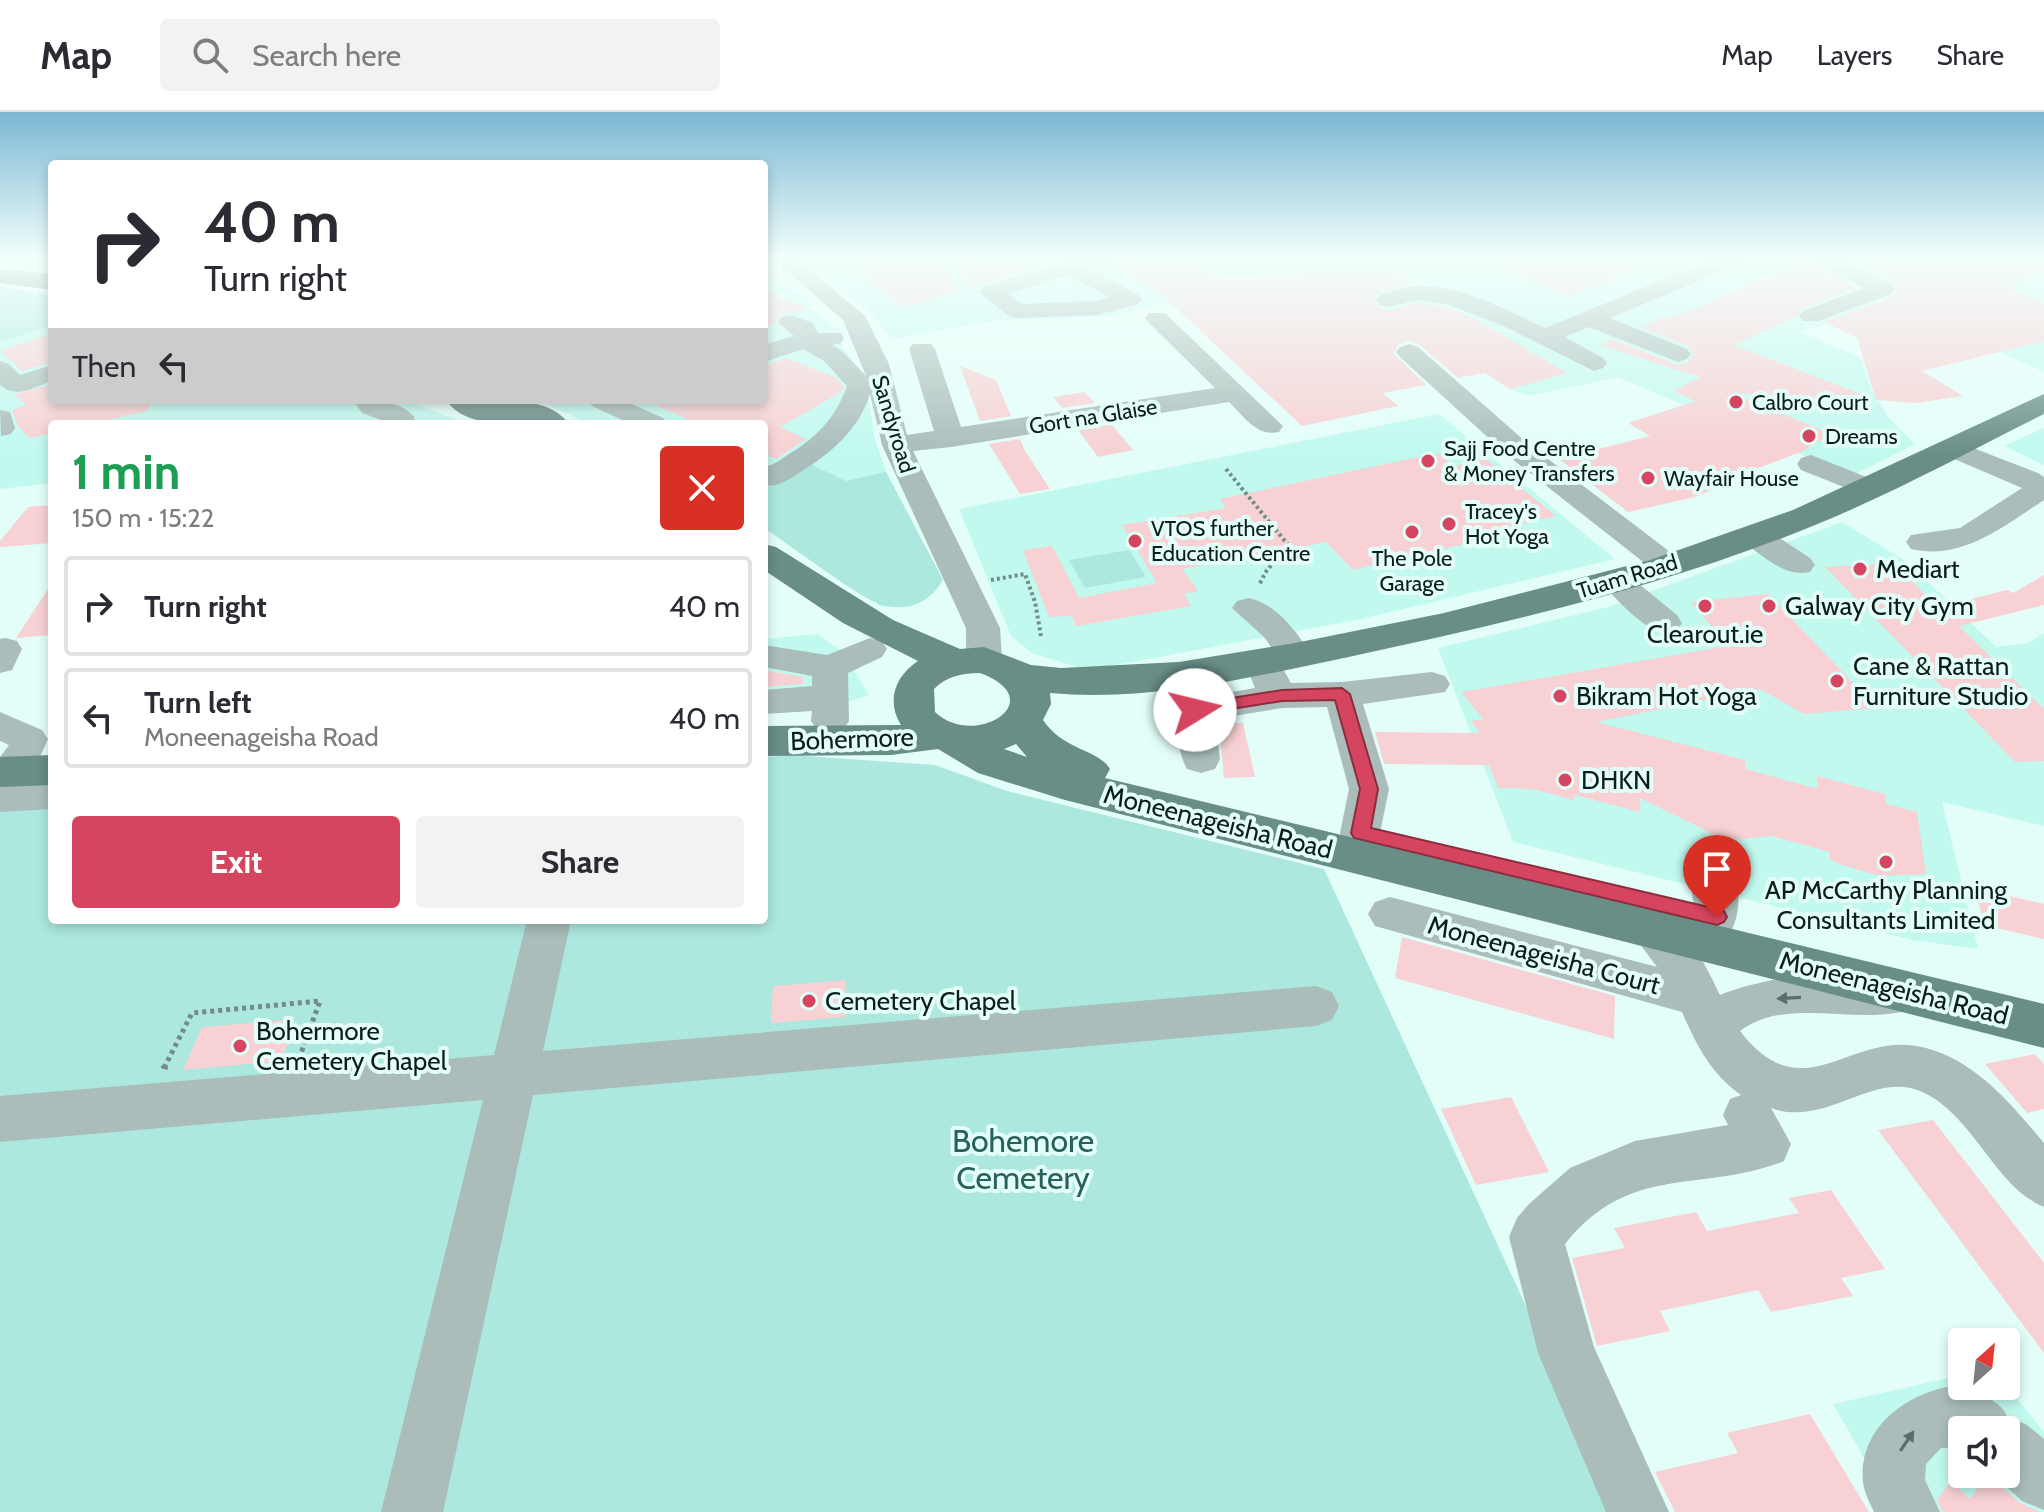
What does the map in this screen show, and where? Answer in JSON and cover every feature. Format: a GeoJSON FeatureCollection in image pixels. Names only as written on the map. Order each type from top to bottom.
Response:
{"type":"FeatureCollection","features":[{"type":"Feature","properties":{"kind":"main road","name":"Tuam Road"},"geometry":{"type":"LineString","coordinates":[[1025,704],[1126,692],[1185,674],[1469,619],[1616,581],[1755,536],[1955,449],[2044,403]]}},
{"type":"Feature","properties":{"kind":"main road"},"geometry":{"type":"LineString","coordinates":[[469,404],[503,420]]}},
{"type":"Feature","properties":{"kind":"main road"},"geometry":{"type":"LineString","coordinates":[[513,404],[546,420]]}},
{"type":"Feature","properties":{"kind":"main road"},"geometry":{"type":"LineString","coordinates":[[768,557],[884,632],[920,650],[1012,669],[1025,704],[995,738],[948,738],[918,720],[912,697],[902,679],[870,649],[768,582]]}},
{"type":"Feature","properties":{"kind":"main road"},"geometry":{"type":"LineString","coordinates":[[912,697],[922,678],[932,671],[970,661]]}},
{"type":"Feature","properties":{"kind":"main road","name":"Bohermore"},"geometry":{"type":"LineString","coordinates":[[768,730],[830,695],[873,714],[912,697]]}},
{"type":"Feature","properties":{"kind":"main road","name":"Moneenageisha Road"},"geometry":{"type":"LineString","coordinates":[[1025,704],[1030,736],[1053,758],[1082,768],[1717,917],[2044,999]]}},
{"type":"Feature","properties":{"kind":"main road","name":"Bohermore"},"geometry":{"type":"LineString","coordinates":[[768,741],[948,738]]}},
{"type":"Feature","properties":{"kind":"main road","name":"Moneenageisha Road"},"geometry":{"type":"LineString","coordinates":[[948,738],[993,762],[1065,784],[2044,1026]]}},
{"type":"Feature","properties":{"kind":"main road"},"geometry":{"type":"LineString","coordinates":[[3,780],[48,771]]}},
{"type":"Feature","properties":{"kind":"street","name":"Sandyroad"},"geometry":{"type":"LineString","coordinates":[[857,323],[876,364],[896,445],[983,628],[970,661]]}},
{"type":"Feature","properties":{"kind":"street"},"geometry":{"type":"LineString","coordinates":[[1163,323],[1269,426]]}},
{"type":"Feature","properties":{"kind":"street"},"geometry":{"type":"LineString","coordinates":[[1514,323],[1547,336],[1594,363]]}},
{"type":"Feature","properties":{"kind":"street"},"geometry":{"type":"LineString","coordinates":[[1547,336],[1579,323]]}},
{"type":"Feature","properties":{"kind":"street"},"geometry":{"type":"LineString","coordinates":[[1601,323],[1678,354]]}},
{"type":"Feature","properties":{"kind":"street"},"geometry":{"type":"LineString","coordinates":[[768,349],[799,332],[864,335]]}},
{"type":"Feature","properties":{"kind":"street"},"geometry":{"type":"LineString","coordinates":[[768,477],[828,443],[856,402],[860,385],[833,356],[799,332]]}},
{"type":"Feature","properties":{"kind":"street"},"geometry":{"type":"LineString","coordinates":[[922,349],[951,439]]}},
{"type":"Feature","properties":{"kind":"street"},"geometry":{"type":"LineString","coordinates":[[1409,352],[1517,449],[1667,565]]}},
{"type":"Feature","properties":{"kind":"street"},"geometry":{"type":"LineString","coordinates":[[5,381],[48,374]]}},
{"type":"Feature","properties":{"kind":"street","name":"Gort na Glaise"},"geometry":{"type":"LineString","coordinates":[[896,445],[951,439],[1235,393]]}},
{"type":"Feature","properties":{"kind":"street"},"geometry":{"type":"LineString","coordinates":[[376,404],[401,418],[399,420]]}},
{"type":"Feature","properties":{"kind":"street"},"geometry":{"type":"LineString","coordinates":[[610,404],[644,420]]}},
{"type":"Feature","properties":{"kind":"street"},"geometry":{"type":"LineString","coordinates":[[1922,542],[1968,536],[2036,492],[2037,486],[2028,479],[1955,449]]}},
{"type":"Feature","properties":{"kind":"street"},"geometry":{"type":"LineString","coordinates":[[1811,464],[1869,488]]}},
{"type":"Feature","properties":{"kind":"street"},"geometry":{"type":"LineString","coordinates":[[1755,536],[1799,565]]}},
{"type":"Feature","properties":{"kind":"street"},"geometry":{"type":"LineString","coordinates":[[1616,581],[1665,623]]}},
{"type":"Feature","properties":{"kind":"street"},"geometry":{"type":"LineString","coordinates":[[1249,608],[1276,629],[1278,658],[1268,680],[1282,696]]}},
{"type":"Feature","properties":{"kind":"street"},"geometry":{"type":"LineString","coordinates":[[768,702],[830,695],[870,649]]}},
{"type":"Feature","properties":{"kind":"street"},"geometry":{"type":"LineString","coordinates":[[768,658],[830,695]]}},
{"type":"Feature","properties":{"kind":"street"},"geometry":{"type":"LineString","coordinates":[[1201,759],[1195,710],[1282,696],[1342,694],[1432,684]]}},
{"type":"Feature","properties":{"kind":"street"},"geometry":{"type":"LineString","coordinates":[[1342,694],[1369,789],[1360,833]]}},
{"type":"Feature","properties":{"kind":"street"},"geometry":{"type":"LineString","coordinates":[[0,725],[29,739],[26,750],[3,780],[48,794]]}},
{"type":"Feature","properties":{"kind":"street"},"geometry":{"type":"LineString","coordinates":[[1713,860],[1717,917]]}},
{"type":"Feature","properties":{"kind":"street","name":"Moneenageisha Court"},"geometry":{"type":"LineString","coordinates":[[1390,914],[1704,1012]]}},
{"type":"Feature","properties":{"kind":"street"},"geometry":{"type":"LineString","coordinates":[[412,1512],[548,924]]}},
{"type":"Feature","properties":{"kind":"street","name":"Moneenageisha Court"},"geometry":{"type":"LineString","coordinates":[[1650,928],[1679,961],[1704,1012],[1735,1063],[1760,1081],[1797,1094],[1819,1090],[1869,1069],[1888,1065],[1929,1070],[1970,1097],[2044,1182]]}},
{"type":"Feature","properties":{"kind":"street"},"geometry":{"type":"LineString","coordinates":[[1704,1012],[1726,1011],[1748,1002],[1796,997],[1923,994]]}},
{"type":"Feature","properties":{"kind":"street"},"geometry":{"type":"LineString","coordinates":[[0,1119],[513,1073],[828,1051],[1316,1006]]}},
{"type":"Feature","properties":{"kind":"street"},"geometry":{"type":"LineString","coordinates":[[1638,1512],[1567,1353],[1536,1237],[1570,1198],[1611,1173],[1658,1161],[1766,1144],[1748,1115]]}},
{"type":"Feature","properties":{"kind":"street"},"geometry":{"type":"LineString","coordinates":[[1909,1512],[1894,1485],[1897,1457],[1906,1440],[1921,1423],[1938,1417],[1948,1417]]}},
{"type":"Feature","properties":{"kind":"street"},"geometry":{"type":"LineString","coordinates":[[2020,1458],[2044,1479]]}},
{"type":"Feature","properties":{"kind":"path"},"geometry":{"type":"LineString","coordinates":[[1226,469],[1289,546],[1267,570],[1249,608]]}},
{"type":"Feature","properties":{"kind":"path"},"geometry":{"type":"LineString","coordinates":[[962,585],[1025,574],[1035,602],[1041,636]]}},
{"type":"Feature","properties":{"kind":"path"},"geometry":{"type":"LineString","coordinates":[[147,1106],[192,1013],[320,1001],[287,1093]]}},
{"type":"Feature","properties":{"kind":"path"},"geometry":{"type":"LineString","coordinates":[[289,1039],[307,1038]]}},
{"type":"Feature","properties":{"kind":"shaded area"},"geometry":{"type":"Polygon","coordinates":[[[768,323],[829,323],[840,329],[842,346],[865,377],[875,440],[886,472],[943,580],[925,600],[910,607],[881,606],[768,531],[768,420],[581,420],[547,404],[768,404],[768,323]]]}},
{"type":"Feature","properties":{"kind":"shaded area"},"geometry":{"type":"Polygon","coordinates":[[[879,323],[979,323],[892,339],[879,323]]]}},
{"type":"Feature","properties":{"kind":"shaded area"},"geometry":{"type":"Polygon","coordinates":[[[1406,323],[1828,323],[1801,332],[1861,358],[1870,388],[1889,418],[1915,444],[1851,476],[1618,377],[1528,396],[1510,389],[1406,323]]]}},
{"type":"Feature","properties":{"kind":"shaded area"},"geometry":{"type":"Polygon","coordinates":[[[1936,323],[2044,323],[2044,372],[1936,323]]]}},
{"type":"Feature","properties":{"kind":"shaded area"},"geometry":{"type":"Polygon","coordinates":[[[48,326],[48,404],[418,404],[456,420],[48,420],[48,483],[0,489],[0,342],[48,326]]]}},
{"type":"Feature","properties":{"kind":"shaded area"},"geometry":{"type":"Polygon","coordinates":[[[1439,414],[1615,559],[1361,619],[1111,666],[1077,667],[1032,653],[1011,636],[959,509],[1439,414]]]}},
{"type":"Feature","properties":{"kind":"shaded area"},"geometry":{"type":"Polygon","coordinates":[[[2044,428],[2044,465],[2004,446],[2044,428]]]}},
{"type":"Feature","properties":{"kind":"shaded area"},"geometry":{"type":"Polygon","coordinates":[[[1842,522],[1907,562],[1996,647],[2028,643],[2044,633],[2044,826],[1942,802],[1978,949],[1913,940],[1513,842],[1438,648],[1608,607],[1842,522]]]}},
{"type":"Feature","properties":{"kind":"shaded area"},"geometry":{"type":"Polygon","coordinates":[[[818,634],[844,653],[869,695],[842,704],[768,711],[768,639],[818,634]]]}},
{"type":"Feature","properties":{"kind":"shaded area"},"geometry":{"type":"Polygon","coordinates":[[[1948,1378],[1948,1400],[2018,1400],[2044,1432],[2044,1512],[1895,1512],[1833,1404],[1948,1378]]]}},
{"type":"Feature","properties":{"kind":"green space"},"geometry":{"type":"Polygon","coordinates":[[[0,323],[48,323],[48,326],[0,342],[0,323]]]}},
{"type":"Feature","properties":{"kind":"green space"},"geometry":{"type":"Polygon","coordinates":[[[808,463],[846,481],[886,472],[943,580],[926,599],[911,606],[885,606],[875,602],[768,531],[768,488],[808,463]]]}},
{"type":"Feature","properties":{"kind":"green space"},"geometry":{"type":"Polygon","coordinates":[[[1129,550],[1146,577],[1085,588],[1069,560],[1129,550]]]}},
{"type":"Feature","properties":{"kind":"green space","name":"Bohemore Cemetery"},"geometry":{"type":"Polygon","coordinates":[[[791,755],[935,765],[1007,791],[1324,869],[1621,1512],[0,1512],[0,789],[48,788],[48,924],[768,924],[768,757],[791,755]]]}},
{"type":"Feature","properties":{"kind":"building"},"geometry":{"type":"Polygon","coordinates":[[[1192,323],[1483,323],[1567,373],[1510,389],[1485,373],[1458,378],[1420,345],[1408,341],[1398,345],[1394,354],[1426,385],[1383,393],[1398,406],[1302,426],[1192,323]]]}},
{"type":"Feature","properties":{"kind":"building"},"geometry":{"type":"Polygon","coordinates":[[[1648,323],[1780,323],[1734,345],[1868,397],[1867,404],[1731,393],[1832,434],[1803,451],[1720,483],[1724,485],[1695,497],[1628,512],[1559,459],[1650,436],[1628,423],[1696,401],[1673,391],[1700,377],[1600,345],[1612,339],[1677,365],[1688,362],[1694,354],[1688,346],[1640,327],[1648,323]]]}},
{"type":"Feature","properties":{"kind":"building"},"geometry":{"type":"Polygon","coordinates":[[[1827,323],[2044,323],[2044,341],[1922,371],[1963,396],[1916,403],[1876,400],[1857,338],[1827,323]]]}},
{"type":"Feature","properties":{"kind":"building"},"geometry":{"type":"Polygon","coordinates":[[[48,334],[48,363],[22,371],[0,351],[48,334]]]}},
{"type":"Feature","properties":{"kind":"building"},"geometry":{"type":"Polygon","coordinates":[[[786,358],[835,377],[844,387],[841,392],[780,427],[806,439],[776,459],[768,456],[768,420],[689,420],[654,404],[768,404],[768,365],[786,358]]]}},
{"type":"Feature","properties":{"kind":"building"},"geometry":{"type":"Polygon","coordinates":[[[960,366],[996,380],[1011,416],[980,421],[960,366]]]}},
{"type":"Feature","properties":{"kind":"building"},"geometry":{"type":"Polygon","coordinates":[[[48,385],[48,404],[149,404],[150,410],[108,420],[48,420],[48,434],[30,438],[18,426],[12,410],[26,405],[15,394],[48,385]]]}},
{"type":"Feature","properties":{"kind":"building"},"geometry":{"type":"Polygon","coordinates":[[[1085,392],[1095,403],[1062,408],[1053,397],[1085,392]]]}},
{"type":"Feature","properties":{"kind":"building"},"geometry":{"type":"Polygon","coordinates":[[[1111,424],[1133,450],[1098,457],[1078,430],[1111,424]]]}},
{"type":"Feature","properties":{"kind":"building"},"geometry":{"type":"Polygon","coordinates":[[[1020,439],[1050,489],[1020,494],[989,444],[1020,439]]]}},
{"type":"Feature","properties":{"kind":"building"},"geometry":{"type":"Polygon","coordinates":[[[1438,453],[1453,466],[1486,459],[1556,516],[1518,525],[1524,530],[1353,570],[1326,542],[1182,569],[1198,591],[1184,594],[1191,606],[1076,626],[1072,616],[1049,617],[1023,550],[1052,546],[1079,598],[1157,583],[1122,525],[1226,508],[1220,499],[1438,453]]]}},
{"type":"Feature","properties":{"kind":"building"},"geometry":{"type":"Polygon","coordinates":[[[48,505],[48,543],[0,547],[0,541],[28,507],[48,505]]]}},
{"type":"Feature","properties":{"kind":"building"},"geometry":{"type":"Polygon","coordinates":[[[1893,563],[1938,607],[2007,590],[2013,593],[2044,575],[2044,605],[1959,626],[2044,709],[2044,761],[2015,762],[1825,567],[1893,563]]]}},
{"type":"Feature","properties":{"kind":"building"},"geometry":{"type":"Polygon","coordinates":[[[48,589],[48,635],[16,638],[48,589]]]}},
{"type":"Feature","properties":{"kind":"building"},"geometry":{"type":"Polygon","coordinates":[[[1768,594],[1877,708],[1804,714],[1760,689],[1596,722],[1745,760],[1745,769],[1818,789],[1817,776],[1885,794],[1886,804],[1917,812],[1926,874],[1879,876],[1839,864],[1830,859],[1830,852],[1772,836],[1739,839],[1715,835],[1640,798],[1640,812],[1575,795],[1574,800],[1532,789],[1498,788],[1489,765],[1384,764],[1375,732],[1480,733],[1471,721],[1483,719],[1461,692],[1728,646],[1691,602],[1768,594]]]}},
{"type":"Feature","properties":{"kind":"building"},"geometry":{"type":"Polygon","coordinates":[[[768,671],[803,677],[803,684],[768,687],[768,671]]]}},
{"type":"Feature","properties":{"kind":"building"},"geometry":{"type":"Polygon","coordinates":[[[1219,723],[1243,723],[1255,777],[1224,778],[1219,723]]]}},
{"type":"Feature","properties":{"kind":"building"},"geometry":{"type":"Polygon","coordinates":[[[1975,888],[2044,904],[2044,939],[1984,925],[1975,888]]]}},
{"type":"Feature","properties":{"kind":"building"},"geometry":{"type":"Polygon","coordinates":[[[1402,937],[1615,996],[1614,1039],[1395,978],[1402,937]]]}},
{"type":"Feature","properties":{"kind":"building","name":"Cemetery Chapel"},"geometry":{"type":"Polygon","coordinates":[[[846,980],[845,1017],[771,1023],[773,986],[846,980]]]}},
{"type":"Feature","properties":{"kind":"building","name":"Bohermore Cemetery Chapel"},"geometry":{"type":"Polygon","coordinates":[[[287,1020],[284,1029],[293,1028],[284,1053],[274,1054],[271,1062],[183,1070],[202,1027],[287,1020]]]}},
{"type":"Feature","properties":{"kind":"building"},"geometry":{"type":"Polygon","coordinates":[[[2035,1054],[2044,1064],[2044,1109],[2027,1113],[1985,1064],[2035,1054]]]}},
{"type":"Feature","properties":{"kind":"building"},"geometry":{"type":"Polygon","coordinates":[[[1511,1097],[1549,1172],[1476,1185],[1441,1109],[1511,1097]]]}},
{"type":"Feature","properties":{"kind":"building"},"geometry":{"type":"Polygon","coordinates":[[[1933,1120],[2044,1263],[2044,1353],[1878,1130],[1933,1120]]]}},
{"type":"Feature","properties":{"kind":"building"},"geometry":{"type":"Polygon","coordinates":[[[1831,1190],[1885,1269],[1841,1278],[1853,1296],[1771,1312],[1758,1290],[1660,1311],[1670,1331],[1597,1346],[1572,1258],[1625,1248],[1614,1228],[1696,1212],[1707,1231],[1799,1213],[1789,1198],[1831,1190]]]}},
{"type":"Feature","properties":{"kind":"building"},"geometry":{"type":"Polygon","coordinates":[[[1810,1414],[1869,1512],[1675,1512],[1655,1472],[1738,1453],[1727,1433],[1810,1414]]]}},
{"type":"Feature","properties":{"kind":"building"},"geometry":{"type":"Polygon","coordinates":[[[1948,1485],[1948,1488],[1958,1488],[1970,1499],[1977,1488],[2003,1488],[2020,1503],[2041,1512],[1943,1512],[1937,1500],[1948,1485]]]}},
{"type":"Feature","properties":{"kind":"place","name":"Calbro Court"},"geometry":{"type":"Point","coordinates":[1736,402]}},
{"type":"Feature","properties":{"kind":"place","name":"Dreams"},"geometry":{"type":"Point","coordinates":[1809,436]}},
{"type":"Feature","properties":{"kind":"place","name":"Sajj Food Centre & Money Transfers"},"geometry":{"type":"Point","coordinates":[1428,461]}},
{"type":"Feature","properties":{"kind":"place","name":"Wayfair House"},"geometry":{"type":"Point","coordinates":[1648,478]}},
{"type":"Feature","properties":{"kind":"place","name":"Tracey's Hot Yoga"},"geometry":{"type":"Point","coordinates":[1449,524]}},
{"type":"Feature","properties":{"kind":"place","name":"The Pole Garage"},"geometry":{"type":"Point","coordinates":[1412,532]}},
{"type":"Feature","properties":{"kind":"place","name":"VTOS further Education Centre"},"geometry":{"type":"Point","coordinates":[1135,541]}},
{"type":"Feature","properties":{"kind":"place","name":"Mediart"},"geometry":{"type":"Point","coordinates":[1860,569]}},
{"type":"Feature","properties":{"kind":"place","name":"Clearout.ie"},"geometry":{"type":"Point","coordinates":[1705,606]}},
{"type":"Feature","properties":{"kind":"place","name":"Galway City Gym"},"geometry":{"type":"Point","coordinates":[1769,606]}},
{"type":"Feature","properties":{"kind":"place","name":"Cane & Rattan Furniture Studio"},"geometry":{"type":"Point","coordinates":[1837,681]}},
{"type":"Feature","properties":{"kind":"place","name":"Bikram Hot Yoga"},"geometry":{"type":"Point","coordinates":[1560,696]}},
{"type":"Feature","properties":{"kind":"place","name":"DHKN"},"geometry":{"type":"Point","coordinates":[1565,780]}},
{"type":"Feature","properties":{"kind":"place","name":"AP McCarthy Planning Consultants Limited"},"geometry":{"type":"Point","coordinates":[1886,862]}},
{"type":"Feature","properties":{"kind":"place","name":"Cemetery Chapel"},"geometry":{"type":"Point","coordinates":[809,1001]}},
{"type":"Feature","properties":{"kind":"place","name":"Bohermore Cemetery Chapel"},"geometry":{"type":"Point","coordinates":[240,1046]}},
{"type":"Feature","properties":{"kind":"route"},"geometry":{"type":"LineString","coordinates":[[1195,710],[1282,696],[1342,694],[1369,789],[1360,833],[1717,917]]}}]}
